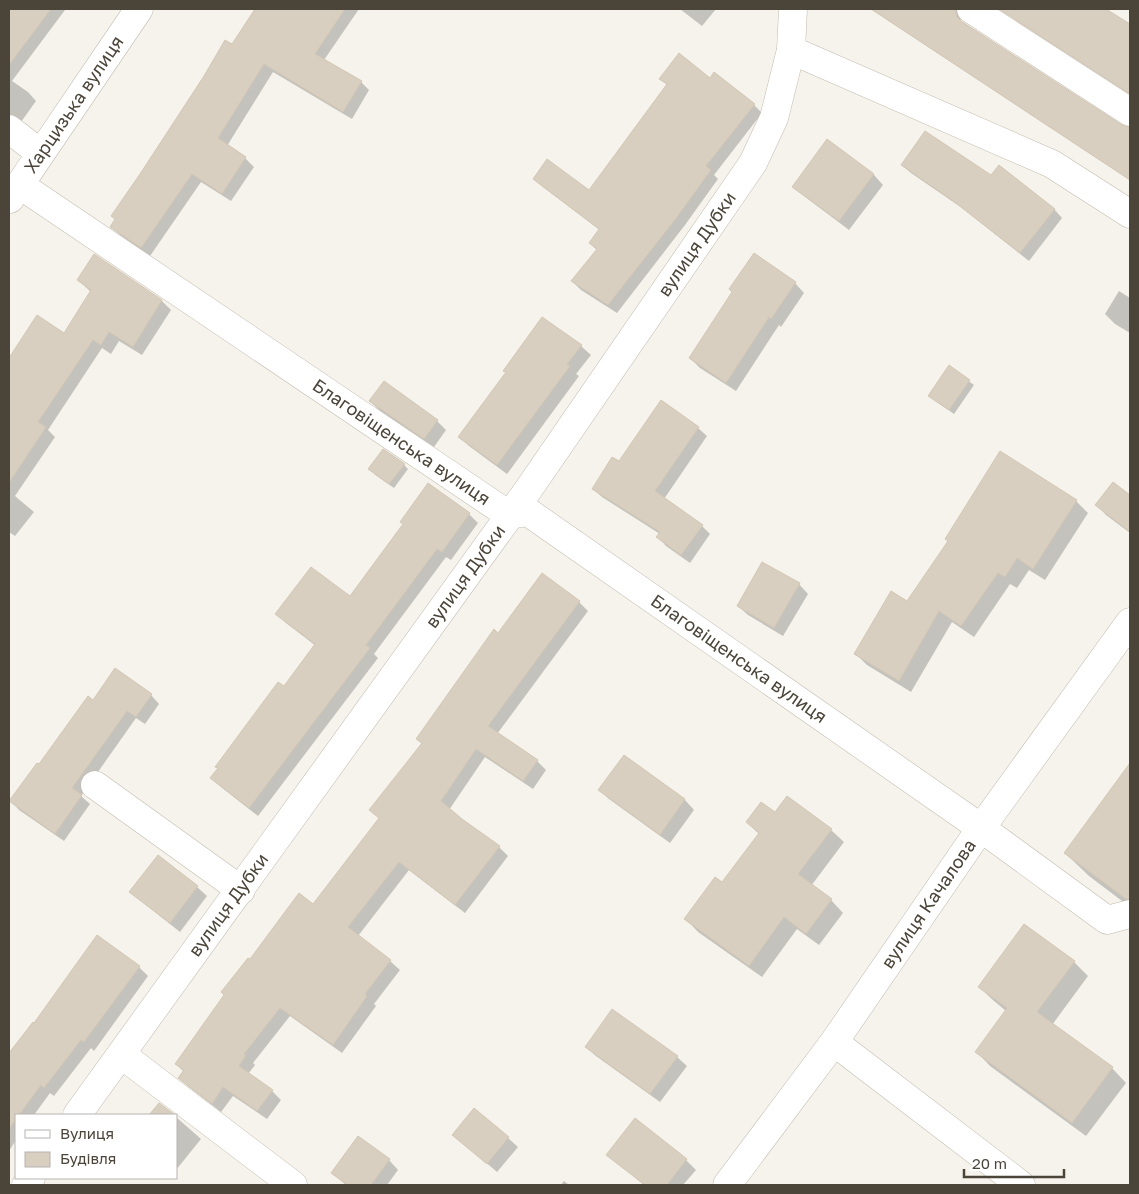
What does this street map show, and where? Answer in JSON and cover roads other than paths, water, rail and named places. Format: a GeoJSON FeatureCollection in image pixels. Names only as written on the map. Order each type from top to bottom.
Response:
{"type":"FeatureCollection","features":[{"type":"Feature","properties":{"kind":"street","name":"Харцизька вулиця"},"geometry":{"type":"LineString","coordinates":[[14,193],[139,9]]}},
{"type":"Feature","properties":{"kind":"street","name":"вулиця Дубки"},"geometry":{"type":"LineString","coordinates":[[78,1114],[528,490],[753,163],[774,118],[791,50],[793,9]]}},
{"type":"Feature","properties":{"kind":"street"},"geometry":{"type":"LineString","coordinates":[[971,9],[1130,112]]}},
{"type":"Feature","properties":{"kind":"street"},"geometry":{"type":"LineString","coordinates":[[791,50],[1052,164],[1130,214]]}},
{"type":"Feature","properties":{"kind":"street"},"geometry":{"type":"LineString","coordinates":[[9,129],[40,153]]}},
{"type":"Feature","properties":{"kind":"street","name":"Благовіщенська вулиця"},"geometry":{"type":"LineString","coordinates":[[14,193],[509,515],[528,512],[981,828],[1107,920],[1130,914]]}},
{"type":"Feature","properties":{"kind":"street","name":"вулиця Качалова"},"geometry":{"type":"LineString","coordinates":[[727,1185],[834,1042],[981,828],[1130,622]]}},
{"type":"Feature","properties":{"kind":"street"},"geometry":{"type":"LineString","coordinates":[[95,786],[241,890]]}},
{"type":"Feature","properties":{"kind":"street"},"geometry":{"type":"LineString","coordinates":[[834,1042],[1021,1185]]}},
{"type":"Feature","properties":{"kind":"street"},"geometry":{"type":"LineString","coordinates":[[122,1055],[293,1185]]}}]}
